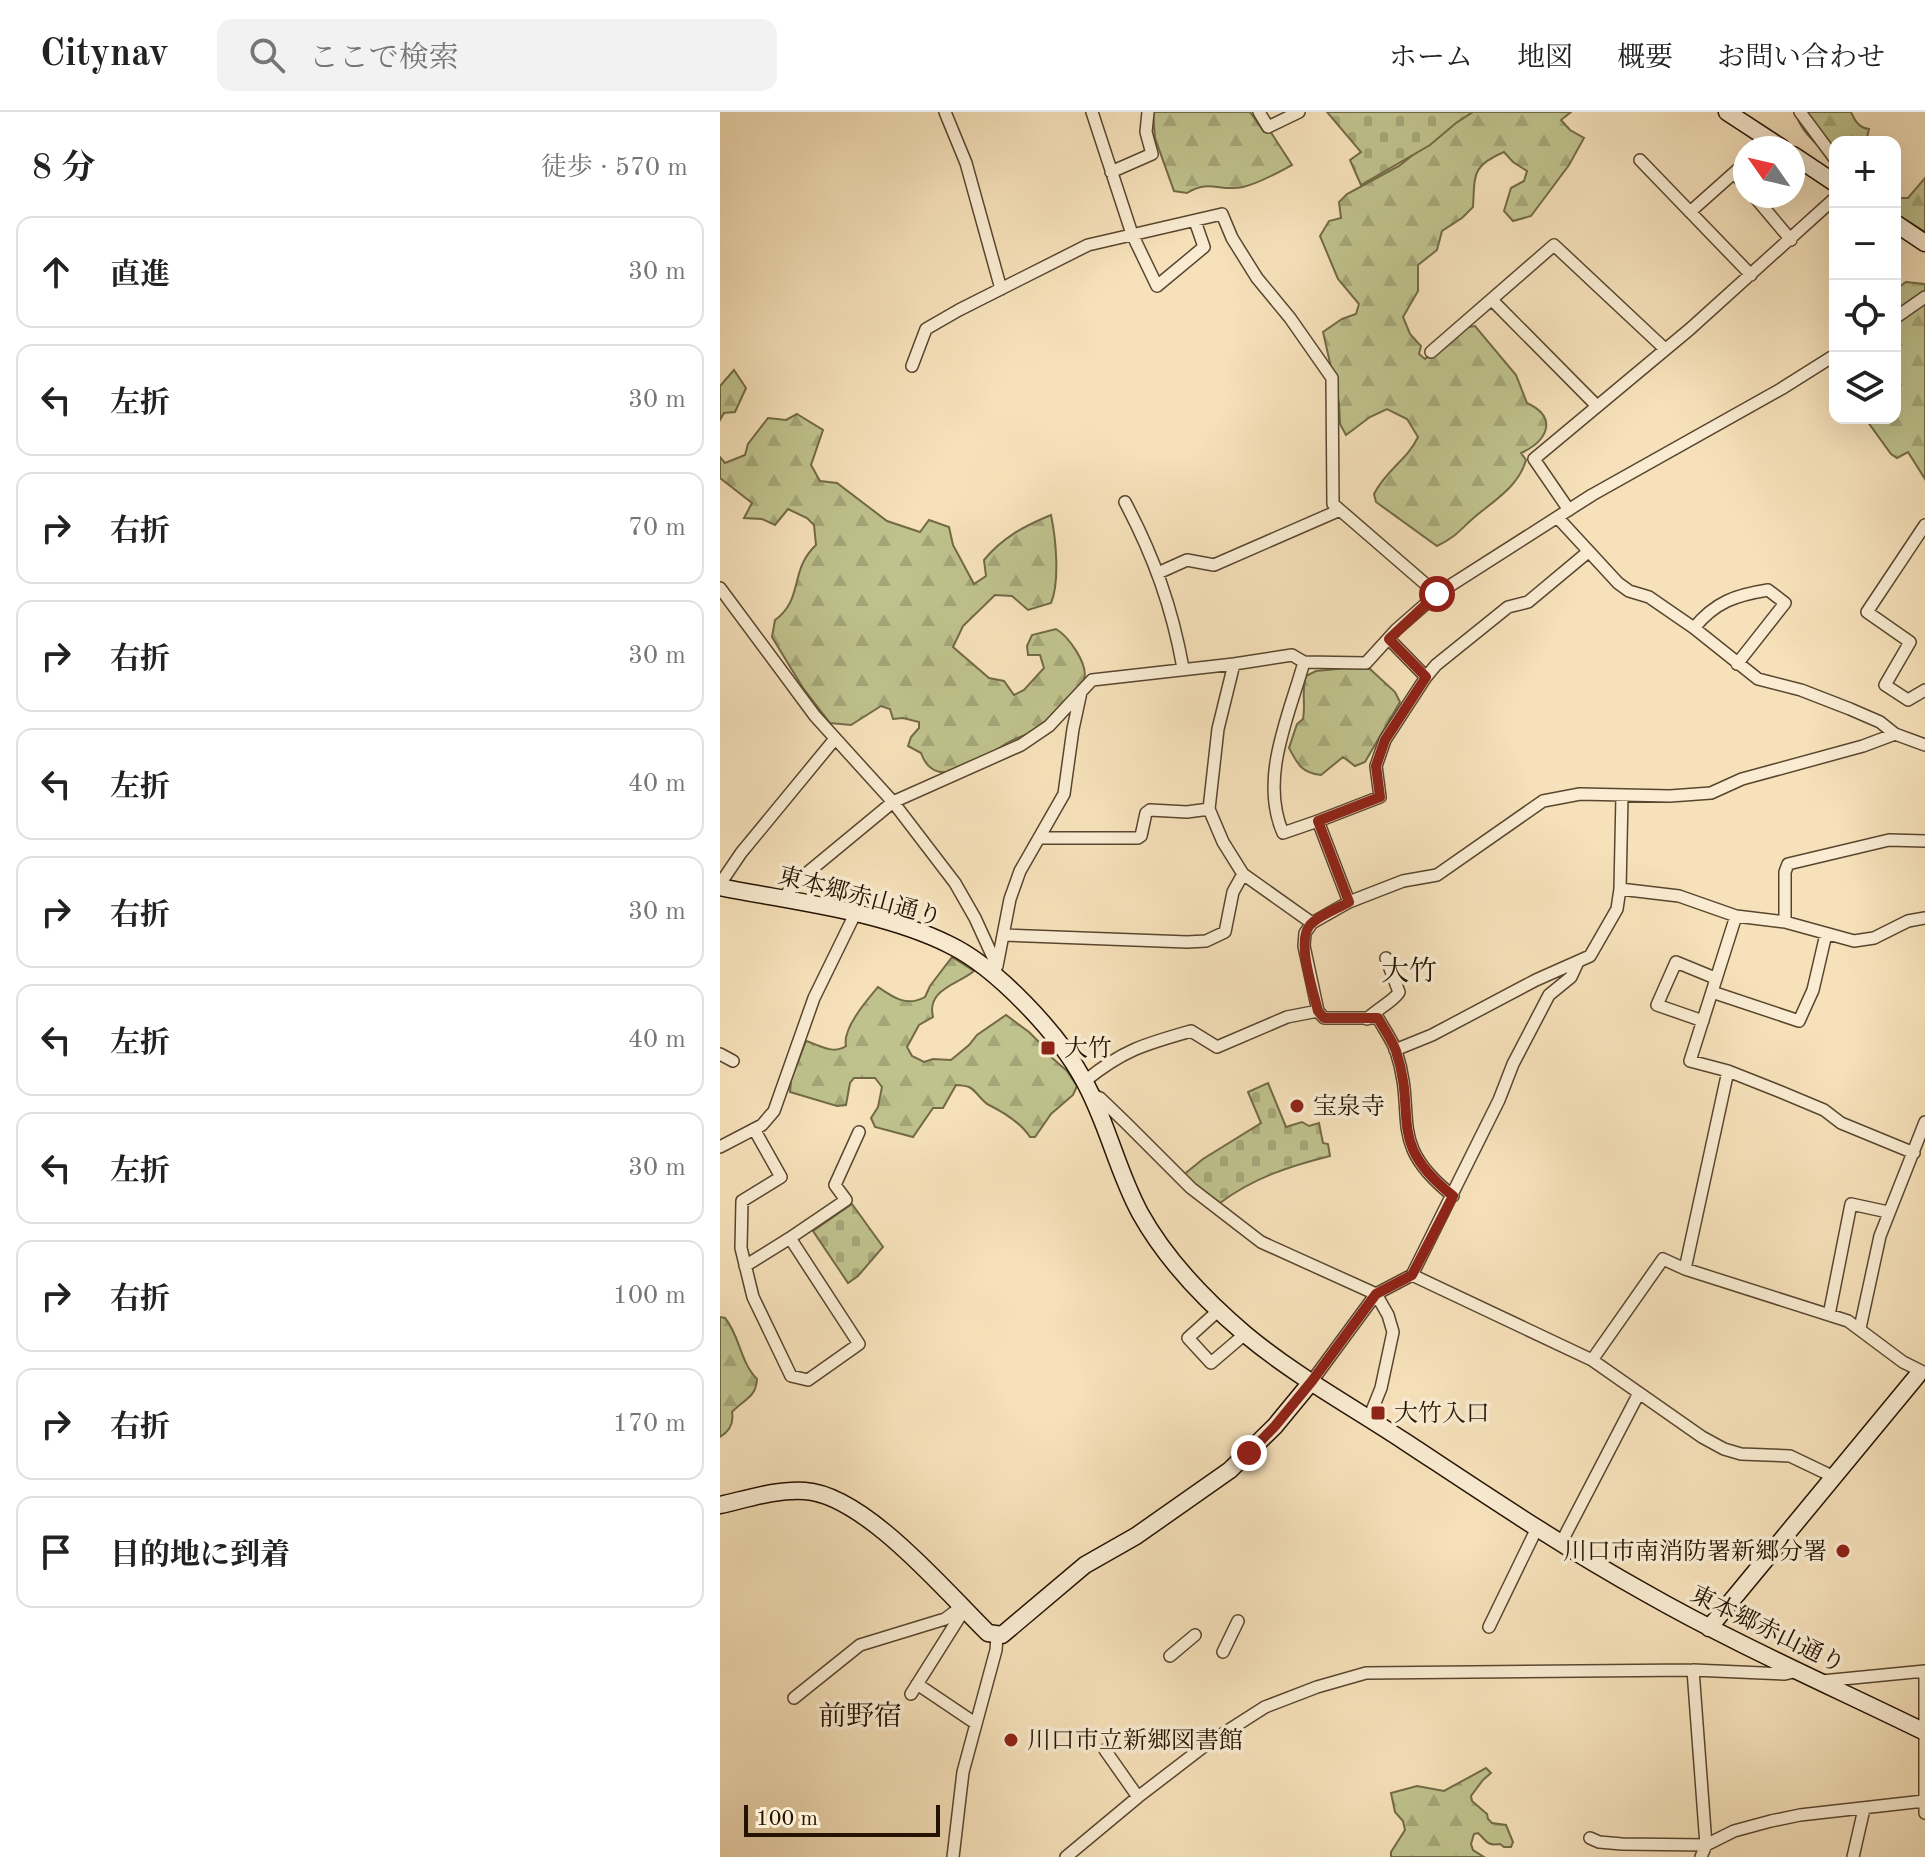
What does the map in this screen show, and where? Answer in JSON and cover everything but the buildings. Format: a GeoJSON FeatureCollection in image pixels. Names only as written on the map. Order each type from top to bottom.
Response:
{"type":"FeatureCollection","features":[{"type":"Feature","properties":{"kind":"street"},"geometry":{"type":"LineString","coordinates":[[945,112],[966,163],[1001,289]]}},
{"type":"Feature","properties":{"kind":"street"},"geometry":{"type":"LineString","coordinates":[[1092,112],[1132,234],[1157,286],[1204,247],[1195,221]]}},
{"type":"Feature","properties":{"kind":"street"},"geometry":{"type":"LineString","coordinates":[[1111,172],[1152,154],[1146,132],[1148,112]]}},
{"type":"Feature","properties":{"kind":"street"},"geometry":{"type":"LineString","coordinates":[[1259,112],[1268,127],[1299,112]]}},
{"type":"Feature","properties":{"kind":"street"},"geometry":{"type":"LineString","coordinates":[[1727,112],[1759,136]]}},
{"type":"Feature","properties":{"kind":"street"},"geometry":{"type":"LineString","coordinates":[[1800,112],[1829,151]]}},
{"type":"Feature","properties":{"kind":"street"},"geometry":{"type":"LineString","coordinates":[[1640,160],[1751,275]]}},
{"type":"Feature","properties":{"kind":"street"},"geometry":{"type":"LineString","coordinates":[[1805,163],[1829,179]]}},
{"type":"Feature","properties":{"kind":"street"},"geometry":{"type":"LineString","coordinates":[[1690,212],[1733,174]]}},
{"type":"Feature","properties":{"kind":"street"},"geometry":{"type":"LineString","coordinates":[[1569,510],[1534,459],[1751,275],[1829,204]]}},
{"type":"Feature","properties":{"kind":"street"},"geometry":{"type":"LineString","coordinates":[[1764,208],[1791,240]]}},
{"type":"Feature","properties":{"kind":"street"},"geometry":{"type":"LineString","coordinates":[[912,366],[926,329],[1088,245],[1222,214],[1232,238],[1257,278],[1332,378],[1333,504],[1437,594]]}},
{"type":"Feature","properties":{"kind":"street"},"geometry":{"type":"LineString","coordinates":[[1901,227],[1925,243]]}},
{"type":"Feature","properties":{"kind":"street"},"geometry":{"type":"LineString","coordinates":[[1431,352],[1554,245],[1665,349]]}},
{"type":"Feature","properties":{"kind":"street"},"geometry":{"type":"LineString","coordinates":[[1901,314],[1925,297]]}},
{"type":"Feature","properties":{"kind":"street"},"geometry":{"type":"LineString","coordinates":[[1492,300],[1597,406]]}},
{"type":"Feature","properties":{"kind":"street"},"geometry":{"type":"LineString","coordinates":[[782,899],[801,878],[893,802],[1021,745],[1049,726],[1092,680],[1292,655],[1304,662],[1366,663],[1437,594],[1569,510],[1829,358]]}},
{"type":"Feature","properties":{"kind":"street"},"geometry":{"type":"LineString","coordinates":[[1125,502],[1158,573],[1176,630],[1183,668]]}},
{"type":"Feature","properties":{"kind":"street"},"geometry":{"type":"LineString","coordinates":[[1158,573],[1187,560],[1214,565],[1340,510]]}},
{"type":"Feature","properties":{"kind":"street"},"geometry":{"type":"LineString","coordinates":[[1558,518],[1618,583],[1629,591],[1649,597],[1758,679],[1801,690],[1850,709],[1880,722],[1895,734],[1925,745]]}},
{"type":"Feature","properties":{"kind":"street"},"geometry":{"type":"LineString","coordinates":[[1925,525],[1867,612],[1910,642],[1885,685],[1908,700],[1925,690]]}},
{"type":"Feature","properties":{"kind":"street"},"geometry":{"type":"LineString","coordinates":[[1304,662],[1273,775],[1273,804],[1283,833],[1380,797],[1376,766],[1385,740],[1436,665],[1508,607],[1528,602],[1588,552]]}},
{"type":"Feature","properties":{"kind":"street"},"geometry":{"type":"LineString","coordinates":[[720,588],[834,740],[893,802],[955,883],[995,970]]}},
{"type":"Feature","properties":{"kind":"street"},"geometry":{"type":"LineString","coordinates":[[1694,628],[1716,606],[1745,594],[1768,590],[1777,596],[1785,603],[1737,664]]}},
{"type":"Feature","properties":{"kind":"street"},"geometry":{"type":"LineString","coordinates":[[1389,639],[1426,677]]}},
{"type":"Feature","properties":{"kind":"street"},"geometry":{"type":"LineString","coordinates":[[1234,664],[1218,729],[1209,809],[1223,842],[1243,874],[1312,923]]}},
{"type":"Feature","properties":{"kind":"street"},"geometry":{"type":"LineString","coordinates":[[995,970],[1010,899],[1020,871],[1064,794],[1082,690]]}},
{"type":"Feature","properties":{"kind":"street"},"geometry":{"type":"LineString","coordinates":[[1453,1196],[1420,1165],[1408,1142],[1402,1081],[1395,1050],[1378,1018],[1324,1018],[1318,1011],[1304,946],[1305,933],[1312,923],[1349,902],[1403,881],[1437,875],[1543,801],[1580,794],[1711,793],[1742,779],[1863,746],[1895,734]]}},
{"type":"Feature","properties":{"kind":"street"},"geometry":{"type":"LineString","coordinates":[[720,885],[741,853],[834,740]]}},
{"type":"Feature","properties":{"kind":"street"},"geometry":{"type":"LineString","coordinates":[[1395,1050],[1432,1035],[1536,980],[1590,956],[1617,909],[1622,796]]}},
{"type":"Feature","properties":{"kind":"street"},"geometry":{"type":"LineString","coordinates":[[1040,838],[1138,838],[1146,813],[1150,810],[1187,812],[1209,809]]}},
{"type":"Feature","properties":{"kind":"street"},"geometry":{"type":"LineString","coordinates":[[1318,821],[1349,902]]}},
{"type":"Feature","properties":{"kind":"street"},"geometry":{"type":"LineString","coordinates":[[1785,922],[1785,872],[1788,864],[1889,840],[1925,841]]}},
{"type":"Feature","properties":{"kind":"street"},"geometry":{"type":"LineString","coordinates":[[1004,935],[1206,941],[1225,932],[1233,892],[1243,874]]}},
{"type":"Feature","properties":{"kind":"street","name":"東本郷赤山通り"},"geometry":{"type":"LineString","coordinates":[[720,885],[855,914],[936,938],[995,970],[1036,1017],[1087,1088],[1141,1215],[1176,1263],[1245,1334],[1561,1543],[1709,1628],[1924,1732]]}},
{"type":"Feature","properties":{"kind":"street"},"geometry":{"type":"LineString","coordinates":[[1620,889],[1679,896],[1736,916],[1785,922],[1854,941],[1874,938],[1908,921],[1925,918]]}},
{"type":"Feature","properties":{"kind":"street"},"geometry":{"type":"LineString","coordinates":[[720,1147],[762,1125],[774,1111],[814,998],[855,914]]}},
{"type":"Feature","properties":{"kind":"street"},"geometry":{"type":"LineString","coordinates":[[1736,916],[1690,1061],[1728,1071],[1824,1110],[1841,1123],[1914,1153]]}},
{"type":"Feature","properties":{"kind":"street"},"geometry":{"type":"LineString","coordinates":[[1712,992],[1799,1021],[1813,990],[1826,934]]}},
{"type":"Feature","properties":{"kind":"street"},"geometry":{"type":"LineString","coordinates":[[1367,1019],[1378,1007],[1397,998],[1399,992],[1386,958]]}},
{"type":"Feature","properties":{"kind":"street"},"geometry":{"type":"LineString","coordinates":[[1703,1021],[1657,1005],[1676,962],[1715,978]]}},
{"type":"Feature","properties":{"kind":"street"},"geometry":{"type":"LineString","coordinates":[[720,1505],[805,1491],[836,1500],[881,1529],[988,1633],[997,1636],[1008,1632],[1085,1565],[1136,1536],[1230,1470],[1275,1426],[1376,1294],[1412,1275],[1549,995],[1571,977],[1577,964]]}},
{"type":"Feature","properties":{"kind":"street"},"geometry":{"type":"LineString","coordinates":[[1318,1011],[1287,1017],[1217,1047],[1191,1031],[1136,1046],[1104,1065],[1087,1088],[1191,1188],[1261,1242],[1376,1294],[1393,1332],[1381,1388],[1369,1418]]}},
{"type":"Feature","properties":{"kind":"street"},"geometry":{"type":"LineString","coordinates":[[720,1054],[733,1061]]}},
{"type":"Feature","properties":{"kind":"street"},"geometry":{"type":"LineString","coordinates":[[1685,1269],[1728,1071]]}},
{"type":"Feature","properties":{"kind":"street"},"geometry":{"type":"LineString","coordinates":[[1860,1328],[1880,1236],[1925,1122]]}},
{"type":"Feature","properties":{"kind":"street"},"geometry":{"type":"LineString","coordinates":[[754,1129],[781,1177],[742,1201],[741,1248],[753,1297],[791,1376],[808,1380],[859,1344],[790,1238]]}},
{"type":"Feature","properties":{"kind":"street"},"geometry":{"type":"LineString","coordinates":[[745,1266],[846,1200],[835,1185],[859,1132]]}},
{"type":"Feature","properties":{"kind":"street"},"geometry":{"type":"LineString","coordinates":[[1829,1315],[1851,1204],[1888,1212]]}},
{"type":"Feature","properties":{"kind":"street"},"geometry":{"type":"LineString","coordinates":[[1592,1360],[1663,1259],[1860,1328],[1921,1374],[1709,1628]]}},
{"type":"Feature","properties":{"kind":"street"},"geometry":{"type":"LineString","coordinates":[[1412,1275],[1592,1360],[1724,1449],[1741,1454],[1790,1456],[1834,1477]]}},
{"type":"Feature","properties":{"kind":"street"},"geometry":{"type":"LineString","coordinates":[[1219,1310],[1188,1338],[1211,1363],[1245,1334]]}},
{"type":"Feature","properties":{"kind":"street"},"geometry":{"type":"LineString","coordinates":[[1561,1543],[1639,1393]]}},
{"type":"Feature","properties":{"kind":"street"},"geometry":{"type":"LineString","coordinates":[[1489,1627],[1537,1528]]}},
{"type":"Feature","properties":{"kind":"street"},"geometry":{"type":"LineString","coordinates":[[963,1608],[914,1689],[975,1723]]}},
{"type":"Feature","properties":{"kind":"street"},"geometry":{"type":"LineString","coordinates":[[794,1698],[860,1645],[945,1619],[963,1608]]}},
{"type":"Feature","properties":{"kind":"street"},"geometry":{"type":"LineString","coordinates":[[1223,1652],[1238,1621]]}},
{"type":"Feature","properties":{"kind":"street"},"geometry":{"type":"LineString","coordinates":[[1170,1656],[1195,1635]]}},
{"type":"Feature","properties":{"kind":"street"},"geometry":{"type":"LineString","coordinates":[[953,1857],[958,1802],[997,1636]]}},
{"type":"Feature","properties":{"kind":"street"},"geometry":{"type":"LineString","coordinates":[[1066,1857],[1207,1744],[1265,1707],[1366,1673],[1693,1670],[1785,1674],[1799,1671]]}},
{"type":"Feature","properties":{"kind":"street"},"geometry":{"type":"LineString","coordinates":[[1693,1670],[1706,1845],[1701,1857]]}},
{"type":"Feature","properties":{"kind":"street"},"geometry":{"type":"LineString","coordinates":[[1820,1681],[1925,1671],[1925,1813]]}},
{"type":"Feature","properties":{"kind":"street"},"geometry":{"type":"LineString","coordinates":[[1105,1750],[1138,1797]]}},
{"type":"Feature","properties":{"kind":"street"},"geometry":{"type":"LineString","coordinates":[[1590,1838],[1622,1844],[1706,1845],[1734,1831],[1800,1815],[1924,1801]]}},
{"type":"Feature","properties":{"kind":"street"},"geometry":{"type":"LineString","coordinates":[[1853,1857],[1864,1809]]}},
{"type":"Feature","properties":{"kind":"green space"},"geometry":{"type":"Polygon","coordinates":[[[1153,112],[1250,112],[1264,132],[1270,131],[1292,165],[1243,187],[1208,186],[1187,193],[1174,191],[1155,138],[1153,112]]]}},
{"type":"Feature","properties":{"kind":"green space"},"geometry":{"type":"Polygon","coordinates":[[[1327,112],[1473,112],[1430,145],[1361,185],[1350,160],[1361,152],[1327,112]]]}},
{"type":"Feature","properties":{"kind":"green space"},"geometry":{"type":"Polygon","coordinates":[[[1467,112],[1571,112],[1561,120],[1584,138],[1569,165],[1531,216],[1513,221],[1504,211],[1511,188],[1524,181],[1527,171],[1504,152],[1486,162],[1475,179],[1473,207],[1442,231],[1437,250],[1418,265],[1418,291],[1403,317],[1410,334],[1421,346],[1419,354],[1425,359],[1462,328],[1475,326],[1516,375],[1527,403],[1543,415],[1546,422],[1543,436],[1521,453],[1526,460],[1513,484],[1437,546],[1376,502],[1374,494],[1418,437],[1407,419],[1387,409],[1346,435],[1340,424],[1339,403],[1323,332],[1356,314],[1359,304],[1338,279],[1320,236],[1329,221],[1341,218],[1339,202],[1347,194],[1399,166],[1467,112]]]}},
{"type":"Feature","properties":{"kind":"green space"},"geometry":{"type":"Polygon","coordinates":[[[1796,112],[1851,112],[1858,124],[1869,129],[1867,136],[1829,136],[1829,156],[1806,133],[1796,112]]]}},
{"type":"Feature","properties":{"kind":"green space"},"geometry":{"type":"Polygon","coordinates":[[[1925,178],[1925,232],[1901,217],[1901,198],[1908,198],[1925,178]]]}},
{"type":"Feature","properties":{"kind":"green space"},"geometry":{"type":"Polygon","coordinates":[[[1906,282],[1925,284],[1925,479],[1908,452],[1897,458],[1891,454],[1869,424],[1901,424],[1901,286],[1906,282]]]}},
{"type":"Feature","properties":{"kind":"green space"},"geometry":{"type":"Polygon","coordinates":[[[734,370],[746,388],[735,412],[724,413],[720,420],[720,386],[734,370]]]}},
{"type":"Feature","properties":{"kind":"green space"},"geometry":{"type":"Polygon","coordinates":[[[797,414],[823,430],[811,465],[820,481],[837,483],[887,521],[920,532],[929,520],[949,527],[953,545],[974,584],[986,576],[984,560],[998,545],[1023,528],[1051,515],[1056,572],[1051,603],[1028,610],[1012,596],[995,595],[963,626],[953,647],[989,678],[1004,681],[1014,695],[1024,690],[1044,668],[1040,655],[1028,655],[1027,646],[1032,635],[1056,629],[1076,651],[1085,674],[1081,686],[1056,713],[1034,730],[980,760],[948,772],[934,770],[921,753],[908,746],[919,728],[919,722],[893,719],[890,709],[881,706],[851,725],[830,723],[803,688],[772,637],[775,620],[790,603],[802,564],[816,545],[814,525],[788,509],[775,525],[762,519],[744,518],[752,503],[720,478],[720,457],[725,463],[745,455],[748,444],[768,418],[786,420],[797,414]]]}},
{"type":"Feature","properties":{"kind":"green space"},"geometry":{"type":"Polygon","coordinates":[[[1370,669],[1395,692],[1400,702],[1365,762],[1355,766],[1343,757],[1321,775],[1309,772],[1298,763],[1289,748],[1297,724],[1303,719],[1306,676],[1316,671],[1370,669]]]}},
{"type":"Feature","properties":{"kind":"green space"},"geometry":{"type":"Polygon","coordinates":[[[952,957],[974,971],[939,994],[934,1000],[933,1017],[919,1025],[907,1047],[912,1056],[924,1062],[951,1060],[977,1035],[1006,1015],[1039,1042],[1077,1086],[1073,1095],[1051,1114],[1035,1137],[1030,1137],[1017,1123],[965,1086],[956,1085],[943,1108],[933,1108],[913,1137],[875,1127],[871,1118],[878,1107],[882,1087],[875,1078],[854,1078],[850,1083],[846,1105],[837,1106],[790,1092],[791,1080],[806,1041],[821,1047],[841,1049],[846,1046],[851,1023],[878,987],[901,1000],[918,1000],[925,997],[952,957]]]}},
{"type":"Feature","properties":{"kind":"green space"},"geometry":{"type":"Polygon","coordinates":[[[1268,1083],[1286,1127],[1302,1122],[1309,1126],[1319,1123],[1323,1143],[1328,1144],[1330,1156],[1272,1174],[1220,1203],[1182,1176],[1203,1159],[1261,1123],[1248,1092],[1268,1083]]]}},
{"type":"Feature","properties":{"kind":"green space"},"geometry":{"type":"Polygon","coordinates":[[[852,1204],[883,1247],[848,1283],[813,1231],[852,1204]]]}},
{"type":"Feature","properties":{"kind":"green space"},"geometry":{"type":"Polygon","coordinates":[[[720,1317],[730,1325],[747,1365],[757,1379],[752,1394],[732,1412],[730,1426],[720,1437],[720,1317]]]}},
{"type":"Feature","properties":{"kind":"green space"},"geometry":{"type":"Polygon","coordinates":[[[1486,1768],[1491,1773],[1471,1796],[1472,1801],[1492,1823],[1506,1825],[1513,1842],[1511,1847],[1489,1844],[1478,1833],[1474,1834],[1471,1844],[1473,1850],[1484,1857],[1391,1857],[1405,1830],[1403,1821],[1395,1812],[1391,1793],[1417,1786],[1444,1791],[1486,1768]]]}},
{"type":"Feature","properties":{"kind":"place","name":"大竹"},"geometry":{"type":"Point","coordinates":[1048,1048]}},
{"type":"Feature","properties":{"kind":"place","name":"宝泉寺"},"geometry":{"type":"Point","coordinates":[1297,1106]}},
{"type":"Feature","properties":{"kind":"place","name":"大竹入口"},"geometry":{"type":"Point","coordinates":[1378,1413]}},
{"type":"Feature","properties":{"kind":"place","name":"川口市南消防署新郷分署"},"geometry":{"type":"Point","coordinates":[1843,1551]}},
{"type":"Feature","properties":{"kind":"place","name":"川口市立新郷図書館"},"geometry":{"type":"Point","coordinates":[1011,1740]}},
{"type":"Feature","properties":{"kind":"district","name":"大竹"},"geometry":{"type":"Point","coordinates":[1409,970]}},
{"type":"Feature","properties":{"kind":"district","name":"前野宿"},"geometry":{"type":"Point","coordinates":[860,1715]}},
{"type":"Feature","properties":{"kind":"route"},"geometry":{"type":"LineString","coordinates":[[1249,1453],[1312,1381],[1376,1294],[1412,1275],[1453,1196],[1420,1165],[1408,1142],[1402,1081],[1395,1050],[1378,1018],[1324,1018],[1318,1011],[1304,946],[1305,933],[1312,923],[1349,902],[1318,821],[1380,797],[1376,766],[1385,740],[1426,677],[1389,639],[1437,594]]}}]}
